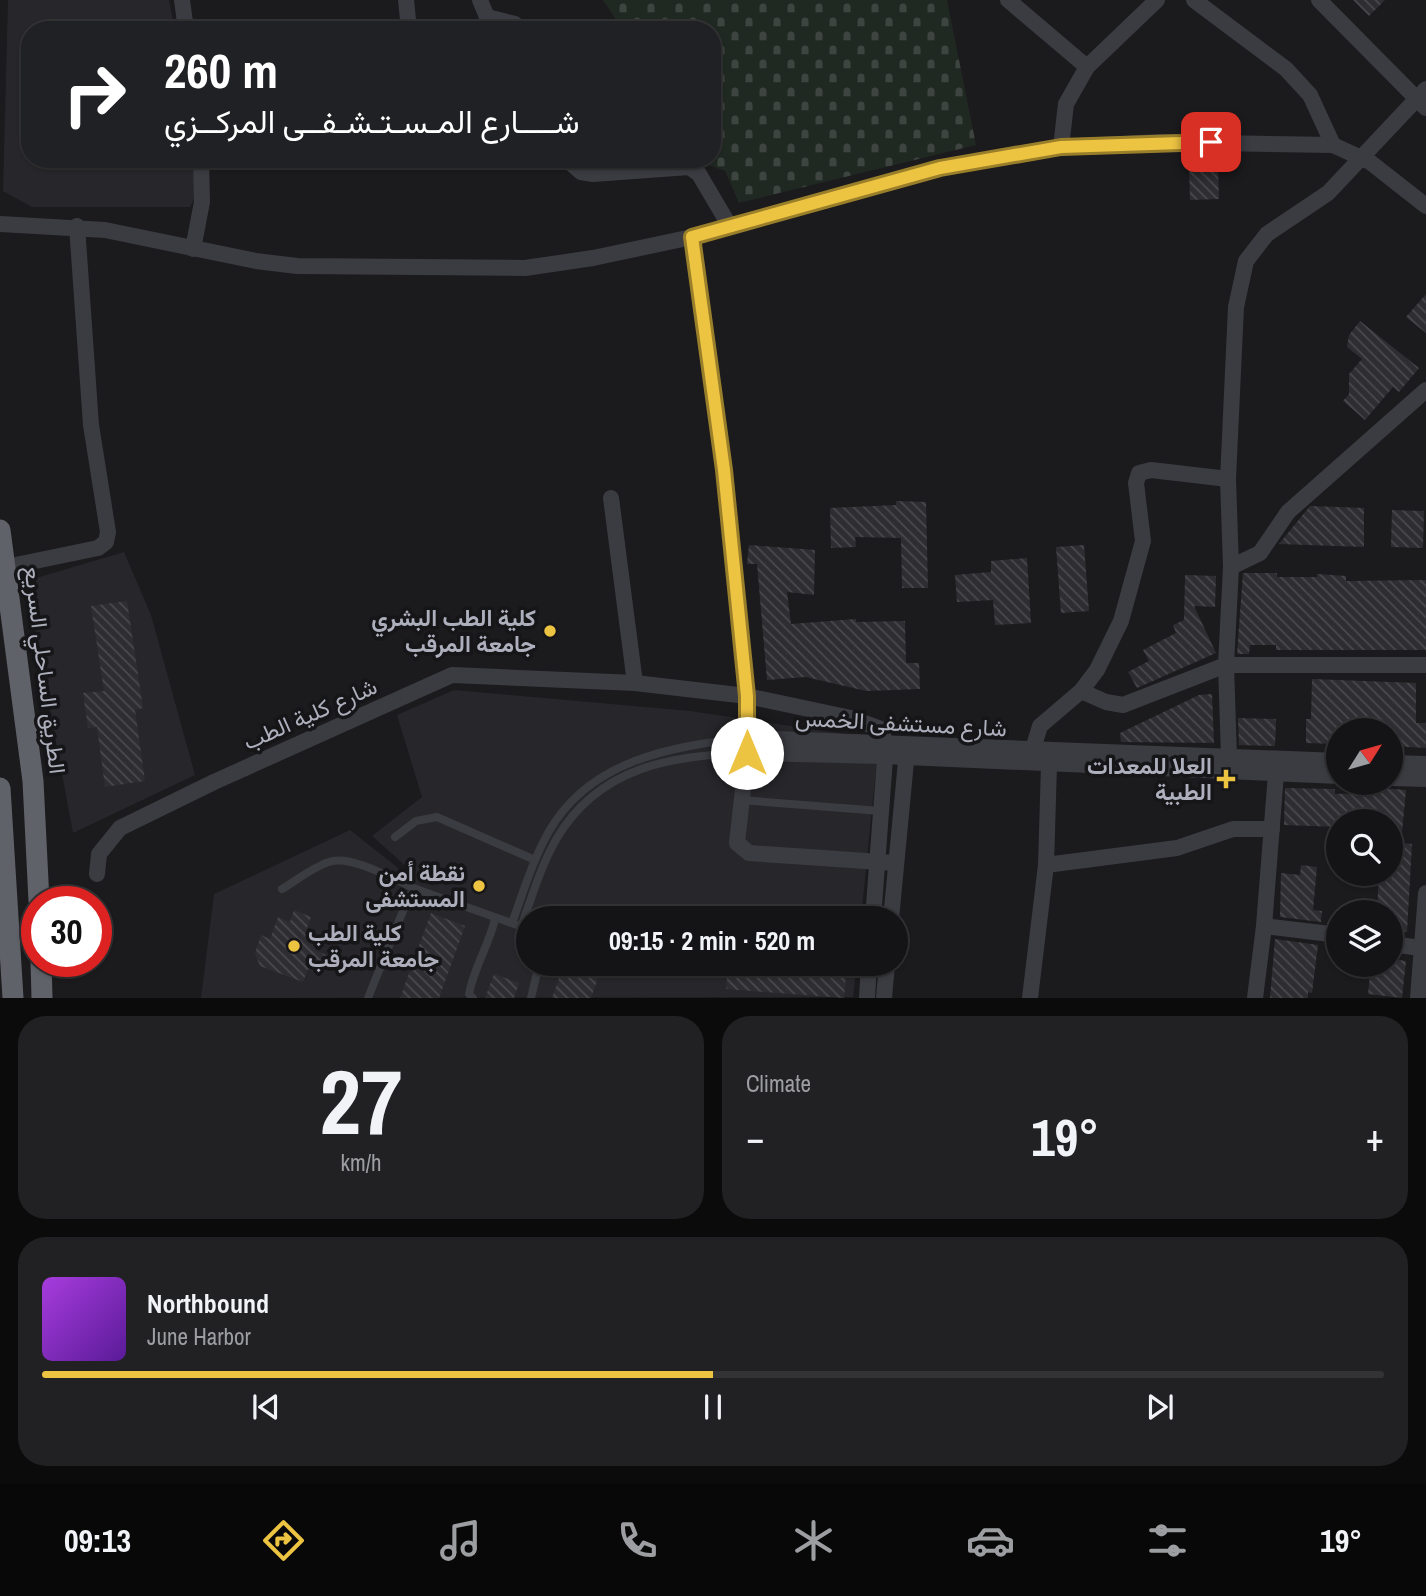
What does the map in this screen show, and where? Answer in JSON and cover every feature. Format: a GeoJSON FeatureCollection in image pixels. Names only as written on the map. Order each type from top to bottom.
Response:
{"type":"FeatureCollection","features":[{"type":"Feature","properties":{"kind":"highway","name":"الطريق الساحلي السريع"},"geometry":{"type":"LineString","coordinates":[[0,530],[33,782],[37,886]]}},
{"type":"Feature","properties":{"kind":"highway"},"geometry":{"type":"LineString","coordinates":[[0,788],[13,998]]}},
{"type":"Feature","properties":{"kind":"highway"},"geometry":{"type":"LineString","coordinates":[[41,977],[42,997]]}},
{"type":"Feature","properties":{"kind":"street"},"geometry":{"type":"LineString","coordinates":[[182,0],[185,21]]}},
{"type":"Feature","properties":{"kind":"street"},"geometry":{"type":"LineString","coordinates":[[406,0],[408,21]]}},
{"type":"Feature","properties":{"kind":"street"},"geometry":{"type":"LineString","coordinates":[[480,0],[487,17],[503,21]]}},
{"type":"Feature","properties":{"kind":"street"},"geometry":{"type":"LineString","coordinates":[[1008,0],[1087,67]]}},
{"type":"Feature","properties":{"kind":"street"},"geometry":{"type":"LineString","coordinates":[[1061,147],[1066,104],[1087,67],[1157,0]]}},
{"type":"Feature","properties":{"kind":"street"},"geometry":{"type":"LineString","coordinates":[[1194,0],[1286,69],[1310,95],[1333,145]]}},
{"type":"Feature","properties":{"kind":"street"},"geometry":{"type":"LineString","coordinates":[[1229,758],[1226,665],[1231,567],[1228,479],[1236,307],[1246,261],[1267,234],[1328,193],[1423,98],[1319,0]]}},
{"type":"Feature","properties":{"kind":"street"},"geometry":{"type":"LineString","coordinates":[[0,224],[77,226],[297,266],[525,268],[593,258],[692,237],[940,168],[1061,147],[1160,142],[1333,145],[1362,157],[1426,206]]}},
{"type":"Feature","properties":{"kind":"street"},"geometry":{"type":"LineString","coordinates":[[193,249],[202,202],[201,168]]}},
{"type":"Feature","properties":{"kind":"street"},"geometry":{"type":"LineString","coordinates":[[576,168],[581,172],[593,174],[675,168]]}},
{"type":"Feature","properties":{"kind":"street"},"geometry":{"type":"LineString","coordinates":[[690,168],[699,174],[729,225]]}},
{"type":"Feature","properties":{"kind":"street"},"geometry":{"type":"LineString","coordinates":[[6,567],[98,548],[106,542],[108,532],[91,425],[77,226]]}},
{"type":"Feature","properties":{"kind":"street"},"geometry":{"type":"LineString","coordinates":[[692,237],[724,470],[747,696],[747,746],[736,839],[745,852],[895,863]]}},
{"type":"Feature","properties":{"kind":"street"},"geometry":{"type":"LineString","coordinates":[[1231,567],[1260,553],[1288,512],[1426,390]]}},
{"type":"Feature","properties":{"kind":"street"},"geometry":{"type":"LineString","coordinates":[[1032,752],[1040,726],[1081,691],[1097,670],[1121,621],[1141,549],[1143,532],[1136,483],[1139,473],[1151,470],[1228,479]]}},
{"type":"Feature","properties":{"kind":"street"},"geometry":{"type":"LineString","coordinates":[[611,498],[635,683]]}},
{"type":"Feature","properties":{"kind":"street"},"geometry":{"type":"LineString","coordinates":[[1081,691],[1106,702],[1123,705],[1226,665],[1426,665]]}},
{"type":"Feature","properties":{"kind":"street","name":"شارع كلية الطب"},"geometry":{"type":"LineString","coordinates":[[97,874],[99,854],[120,828],[214,782],[452,676],[474,674],[635,683],[747,696],[872,724],[881,729],[885,750]]}},
{"type":"Feature","properties":{"kind":"street","name":"شارع مستشفى الخمس"},"geometry":{"type":"LineString","coordinates":[[747,746],[885,750],[1049,765],[1326,776]]}},
{"type":"Feature","properties":{"kind":"street"},"geometry":{"type":"LineString","coordinates":[[874,906],[885,750]]}},
{"type":"Feature","properties":{"kind":"street"},"geometry":{"type":"LineString","coordinates":[[892,906],[907,752]]}},
{"type":"Feature","properties":{"kind":"street","name":"شارع مستشفى الخمس"},"geometry":{"type":"LineString","coordinates":[[907,752],[1032,752],[1326,761]]}},
{"type":"Feature","properties":{"kind":"street"},"geometry":{"type":"LineString","coordinates":[[1404,763],[1426,764]]}},
{"type":"Feature","properties":{"kind":"street"},"geometry":{"type":"LineString","coordinates":[[1030,998],[1046,865],[1049,765]]}},
{"type":"Feature","properties":{"kind":"street"},"geometry":{"type":"LineString","coordinates":[[1255,998],[1264,926],[1276,774]]}},
{"type":"Feature","properties":{"kind":"street"},"geometry":{"type":"LineString","coordinates":[[1404,778],[1426,779]]}},
{"type":"Feature","properties":{"kind":"street"},"geometry":{"type":"LineString","coordinates":[[1046,865],[1177,848],[1205,841],[1223,831],[1272,829]]}},
{"type":"Feature","properties":{"kind":"street"},"geometry":{"type":"LineString","coordinates":[[1418,998],[1426,893]]}},
{"type":"Feature","properties":{"kind":"street"},"geometry":{"type":"LineString","coordinates":[[1264,926],[1326,933]]}},
{"type":"Feature","properties":{"kind":"street"},"geometry":{"type":"LineString","coordinates":[[1403,946],[1421,948]]}},
{"type":"Feature","properties":{"kind":"street"},"geometry":{"type":"LineString","coordinates":[[867,998],[868,976]]}},
{"type":"Feature","properties":{"kind":"street"},"geometry":{"type":"LineString","coordinates":[[884,998],[886,976]]}},
{"type":"Feature","properties":{"kind":"lane","name":"شارع مستشفى الخمس"},"geometry":{"type":"LineString","coordinates":[[525,906],[535,860],[563,811],[605,775],[634,760],[663,750],[747,746]]}},
{"type":"Feature","properties":{"kind":"lane","name":"شارع مستشفى الخمس"},"geometry":{"type":"LineString","coordinates":[[528,906],[557,837],[589,800],[638,769],[666,760],[747,746]]}},
{"type":"Feature","properties":{"kind":"lane"},"geometry":{"type":"LineString","coordinates":[[741,800],[880,811]]}},
{"type":"Feature","properties":{"kind":"lane"},"geometry":{"type":"LineString","coordinates":[[396,837],[416,821],[437,817],[535,860]]}},
{"type":"Feature","properties":{"kind":"lane"},"geometry":{"type":"LineString","coordinates":[[282,889],[323,864],[337,860],[352,862],[416,889],[516,925]]}},
{"type":"Feature","properties":{"kind":"lane"},"geometry":{"type":"LineString","coordinates":[[368,998],[409,896],[416,889]]}},
{"type":"Feature","properties":{"kind":"lane"},"geometry":{"type":"LineString","coordinates":[[472,998],[469,994],[472,979],[489,944],[495,919]]}},
{"type":"Feature","properties":{"kind":"lane"},"geometry":{"type":"LineString","coordinates":[[531,998],[536,976]]}},
{"type":"Feature","properties":{"kind":"shaded area"},"geometry":{"type":"Polygon","coordinates":[[[8,0],[169,0],[173,21],[21,21],[21,168],[201,168],[203,182],[190,207],[32,207],[3,191],[8,0]]]}},
{"type":"Feature","properties":{"kind":"shaded area"},"geometry":{"type":"Polygon","coordinates":[[[124,552],[151,615],[195,775],[73,833],[26,581],[124,552]]]}},
{"type":"Feature","properties":{"kind":"shaded area"},"geometry":{"type":"Polygon","coordinates":[[[454,690],[690,711],[879,739],[862,906],[516,906],[516,976],[856,976],[853,997],[201,998],[214,894],[350,830],[407,875],[409,869],[372,836],[422,797],[397,715],[454,690]]]}},
{"type":"Feature","properties":{"kind":"green space"},"geometry":{"type":"Polygon","coordinates":[[[603,0],[947,0],[976,145],[739,203],[725,171],[717,168],[721,168],[721,21],[617,21],[603,0]]]}},
{"type":"Feature","properties":{"kind":"building"},"geometry":{"type":"Polygon","coordinates":[[[1353,0],[1385,0],[1369,16],[1353,0]]]}},
{"type":"Feature","properties":{"kind":"building"},"geometry":{"type":"Polygon","coordinates":[[[1218,166],[1219,199],[1190,200],[1189,167],[1218,166]]]}},
{"type":"Feature","properties":{"kind":"building"},"geometry":{"type":"Polygon","coordinates":[[[1426,294],[1426,333],[1406,317],[1426,294]]]}},
{"type":"Feature","properties":{"kind":"building"},"geometry":{"type":"Polygon","coordinates":[[[1360,321],[1419,368],[1399,392],[1393,387],[1365,420],[1343,401],[1349,394],[1349,374],[1362,359],[1347,347],[1349,335],[1360,321]]]}},
{"type":"Feature","properties":{"kind":"building"},"geometry":{"type":"Polygon","coordinates":[[[896,501],[926,502],[928,588],[902,588],[901,538],[855,537],[856,547],[831,548],[830,508],[896,505],[896,501]]]}},
{"type":"Feature","properties":{"kind":"building"},"geometry":{"type":"Polygon","coordinates":[[[1310,506],[1364,508],[1364,547],[1279,544],[1310,506]]]}},
{"type":"Feature","properties":{"kind":"building"},"geometry":{"type":"Polygon","coordinates":[[[1392,510],[1424,511],[1423,548],[1391,547],[1392,510]]]}},
{"type":"Feature","properties":{"kind":"building"},"geometry":{"type":"Polygon","coordinates":[[[749,545],[815,550],[814,595],[787,592],[791,624],[856,619],[856,622],[905,621],[906,663],[919,663],[920,689],[866,691],[806,677],[767,680],[757,564],[747,564],[749,545]]]}},
{"type":"Feature","properties":{"kind":"building"},"geometry":{"type":"Polygon","coordinates":[[[1084,545],[1089,611],[1061,613],[1056,547],[1084,545]]]}},
{"type":"Feature","properties":{"kind":"building"},"geometry":{"type":"Polygon","coordinates":[[[1027,558],[1031,623],[995,625],[993,600],[957,602],[955,575],[991,572],[991,561],[1027,558]]]}},
{"type":"Feature","properties":{"kind":"building"},"geometry":{"type":"Polygon","coordinates":[[[1243,573],[1277,573],[1277,577],[1317,577],[1317,574],[1346,576],[1346,581],[1426,580],[1426,650],[1276,650],[1276,645],[1250,645],[1249,654],[1237,654],[1243,573]]]}},
{"type":"Feature","properties":{"kind":"building"},"geometry":{"type":"Polygon","coordinates":[[[1185,575],[1216,576],[1215,607],[1194,606],[1216,653],[1137,688],[1128,672],[1149,661],[1143,650],[1176,633],[1173,625],[1184,620],[1185,575]]]}},
{"type":"Feature","properties":{"kind":"building"},"geometry":{"type":"Polygon","coordinates":[[[127,601],[143,708],[135,710],[145,781],[105,787],[97,727],[88,728],[83,693],[104,691],[91,606],[127,601]]]}},
{"type":"Feature","properties":{"kind":"building"},"geometry":{"type":"Polygon","coordinates":[[[1312,679],[1416,683],[1416,723],[1426,723],[1426,748],[1404,747],[1404,718],[1326,718],[1326,744],[1306,743],[1306,719],[1311,719],[1312,679]]]}},
{"type":"Feature","properties":{"kind":"building"},"geometry":{"type":"Polygon","coordinates":[[[1212,694],[1214,743],[1121,742],[1120,733],[1199,695],[1212,694]]]}},
{"type":"Feature","properties":{"kind":"building"},"geometry":{"type":"Polygon","coordinates":[[[1238,718],[1276,719],[1275,746],[1239,745],[1238,718]]]}},
{"type":"Feature","properties":{"kind":"building"},"geometry":{"type":"Polygon","coordinates":[[[1285,788],[1326,789],[1326,795],[1403,795],[1406,790],[1403,822],[1403,809],[1326,809],[1326,827],[1284,825],[1285,788]]]}},
{"type":"Feature","properties":{"kind":"building"},"geometry":{"type":"Polygon","coordinates":[[[1403,843],[1412,844],[1407,932],[1403,932],[1403,900],[1378,900],[1378,886],[1403,886],[1403,843]]]}},
{"type":"Feature","properties":{"kind":"building"},"geometry":{"type":"Polygon","coordinates":[[[1301,865],[1317,867],[1313,910],[1322,911],[1321,922],[1280,917],[1281,873],[1300,875],[1301,865]]]}},
{"type":"Feature","properties":{"kind":"building"},"geometry":{"type":"Polygon","coordinates":[[[294,910],[311,917],[307,928],[316,937],[315,950],[326,955],[319,974],[308,969],[303,982],[260,966],[255,953],[261,935],[270,939],[278,917],[290,922],[294,910]]]}},
{"type":"Feature","properties":{"kind":"building"},"geometry":{"type":"Polygon","coordinates":[[[431,913],[465,926],[439,998],[400,998],[431,913]]]}},
{"type":"Feature","properties":{"kind":"building"},"geometry":{"type":"Polygon","coordinates":[[[1275,939],[1318,945],[1312,993],[1308,992],[1308,998],[1270,998],[1275,939]]]}},
{"type":"Feature","properties":{"kind":"building"},"geometry":{"type":"Polygon","coordinates":[[[1403,961],[1406,961],[1402,998],[1368,994],[1370,977],[1403,977],[1403,961]]]}},
{"type":"Feature","properties":{"kind":"building"},"geometry":{"type":"Polygon","coordinates":[[[494,974],[519,983],[514,998],[485,998],[494,974]]]}},
{"type":"Feature","properties":{"kind":"building"},"geometry":{"type":"Polygon","coordinates":[[[560,976],[599,976],[591,998],[552,998],[560,976]]]}},
{"type":"Feature","properties":{"kind":"building"},"geometry":{"type":"Polygon","coordinates":[[[727,976],[846,976],[844,998],[726,989],[727,976]]]}},
{"type":"Feature","properties":{"kind":"place","name":"كلية الطب البشري جامعة المرقب"},"geometry":{"type":"Point","coordinates":[550,631]}},
{"type":"Feature","properties":{"kind":"place","name":"العلا للمعدات الطبية"},"geometry":{"type":"Point","coordinates":[1226,779]}},
{"type":"Feature","properties":{"kind":"place","name":"نقطة أمن المستشفى"},"geometry":{"type":"Point","coordinates":[479,886]}},
{"type":"Feature","properties":{"kind":"place","name":"كلية الطب جامعة المرقب"},"geometry":{"type":"Point","coordinates":[294,946]}},
{"type":"Feature","properties":{"kind":"route"},"geometry":{"type":"LineString","coordinates":[[747,753],[747,696],[724,470],[692,237],[940,168],[1061,147],[1211,142]]}}]}
